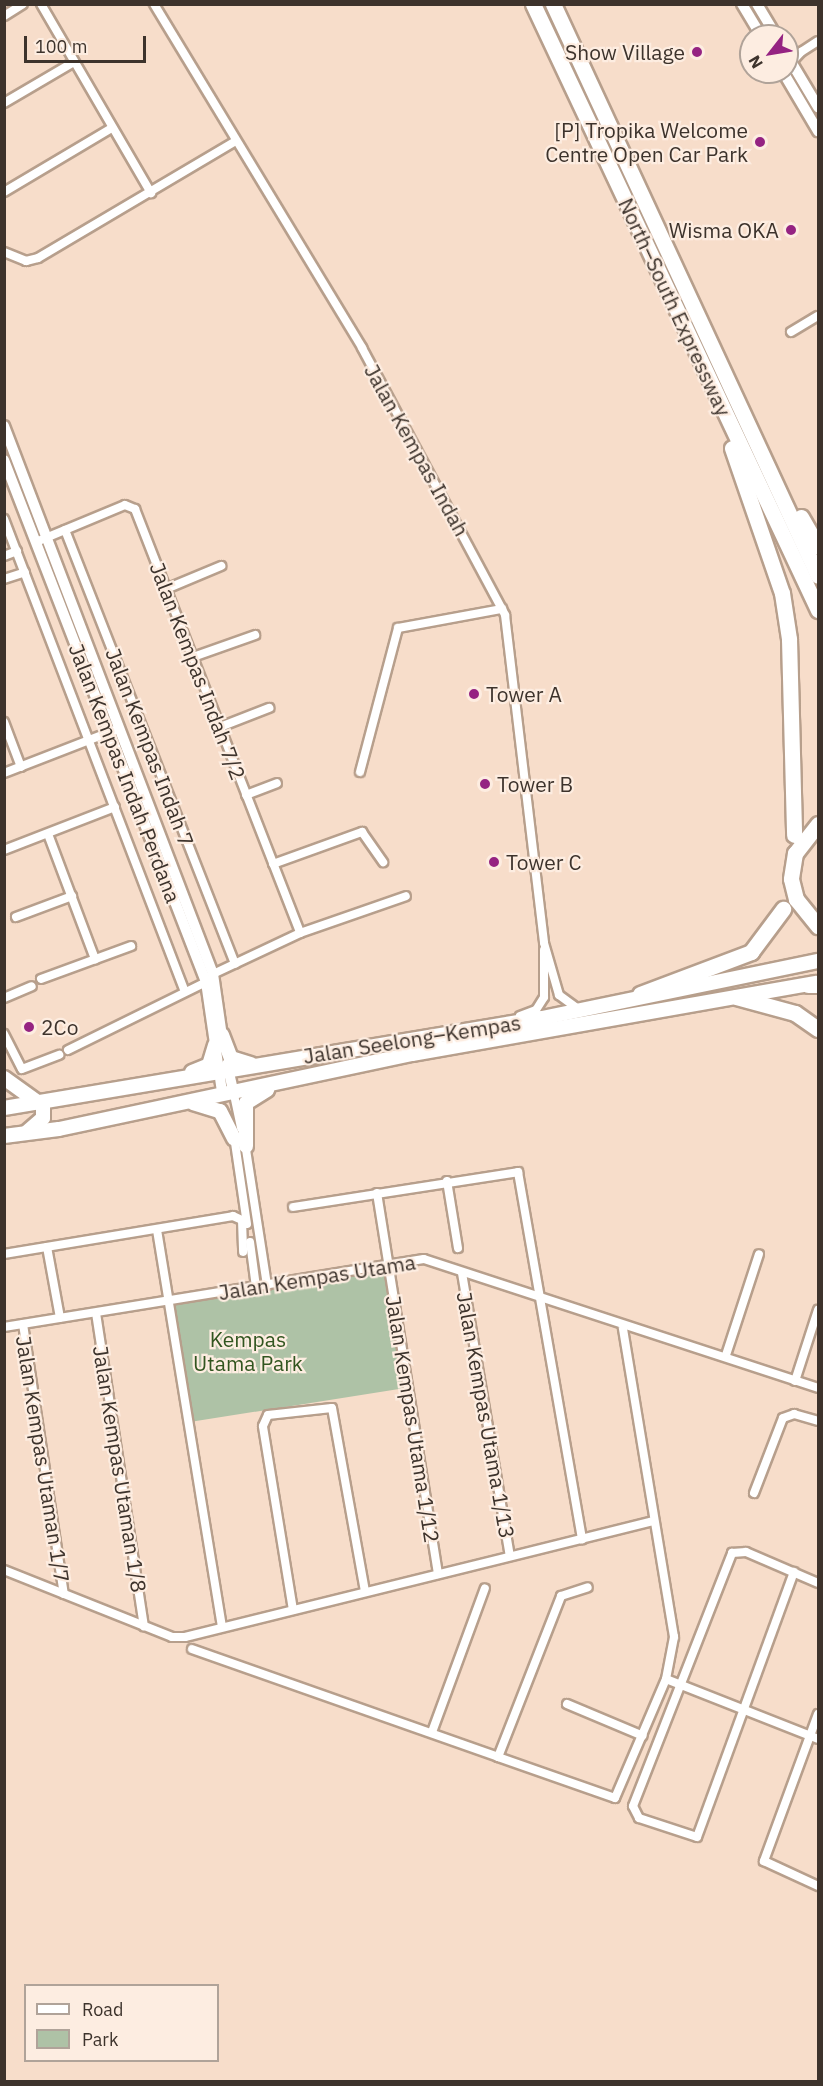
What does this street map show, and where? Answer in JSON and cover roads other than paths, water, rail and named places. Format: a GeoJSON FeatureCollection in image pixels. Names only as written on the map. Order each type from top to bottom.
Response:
{"type":"FeatureCollection","features":[{"type":"Feature","properties":{"kind":"highway","name":"North–South Expressway"},"geometry":{"type":"LineString","coordinates":[[532,4],[819,610]]}},
{"type":"Feature","properties":{"kind":"highway","name":"North–South Expressway"},"geometry":{"type":"LineString","coordinates":[[553,4],[819,576]]}},
{"type":"Feature","properties":{"kind":"highway"},"geometry":{"type":"LineString","coordinates":[[563,4],[598,100]]}},
{"type":"Feature","properties":{"kind":"highway"},"geometry":{"type":"LineString","coordinates":[[693,344],[782,593],[795,835]]}},
{"type":"Feature","properties":{"kind":"highway"},"geometry":{"type":"LineString","coordinates":[[766,461],[819,547]]}},
{"type":"Feature","properties":{"kind":"highway"},"geometry":{"type":"LineString","coordinates":[[819,824],[795,853],[791,879],[796,899],[819,926]]}},
{"type":"Feature","properties":{"kind":"highway"},"geometry":{"type":"LineString","coordinates":[[640,994],[751,952],[783,909]]}},
{"type":"Feature","properties":{"kind":"highway"},"geometry":{"type":"LineString","coordinates":[[736,997],[795,1013],[819,1029]]}},
{"type":"Feature","properties":{"kind":"main road","name":"Jalan Seelong–Kempas"},"geometry":{"type":"LineString","coordinates":[[4,1108],[134,1083],[223,1073],[497,1022],[589,1008],[640,994],[819,961]]}},
{"type":"Feature","properties":{"kind":"main road","name":"Jalan Seelong–Kempas"},"geometry":{"type":"LineString","coordinates":[[4,1136],[412,1054],[815,984]]}},
{"type":"Feature","properties":{"kind":"main road"},"geometry":{"type":"LineString","coordinates":[[218,1040],[231,1058],[241,1063],[310,1056]]}},
{"type":"Feature","properties":{"kind":"main road"},"geometry":{"type":"LineString","coordinates":[[134,1083],[202,1071],[212,1061],[218,1040]]}},
{"type":"Feature","properties":{"kind":"main road"},"geometry":{"type":"LineString","coordinates":[[240,1143],[244,1110],[250,1097],[358,1073],[412,1054]]}},
{"type":"Feature","properties":{"kind":"main road"},"geometry":{"type":"LineString","coordinates":[[4,1078],[40,1101],[43,1118],[23,1133]]}},
{"type":"Feature","properties":{"kind":"main road"},"geometry":{"type":"LineString","coordinates":[[172,1103],[213,1107],[228,1120],[240,1143]]}},
{"type":"Feature","properties":{"kind":"street"},"geometry":{"type":"LineString","coordinates":[[4,16],[23,4]]}},
{"type":"Feature","properties":{"kind":"street"},"geometry":{"type":"LineString","coordinates":[[41,4],[151,193]]}},
{"type":"Feature","properties":{"kind":"street","name":"Jalan Kempas Indah"},"geometry":{"type":"LineString","coordinates":[[154,4],[413,439],[502,609],[544,943]]}},
{"type":"Feature","properties":{"kind":"street"},"geometry":{"type":"LineString","coordinates":[[742,4],[754,24]]}},
{"type":"Feature","properties":{"kind":"street"},"geometry":{"type":"LineString","coordinates":[[757,4],[769,24]]}},
{"type":"Feature","properties":{"kind":"street"},"geometry":{"type":"LineString","coordinates":[[799,53],[819,41]]}},
{"type":"Feature","properties":{"kind":"street"},"geometry":{"type":"LineString","coordinates":[[4,104],[74,62]]}},
{"type":"Feature","properties":{"kind":"street"},"geometry":{"type":"LineString","coordinates":[[799,76],[819,107]]}},
{"type":"Feature","properties":{"kind":"street"},"geometry":{"type":"LineString","coordinates":[[790,84],[819,131]]}},
{"type":"Feature","properties":{"kind":"street"},"geometry":{"type":"LineString","coordinates":[[4,192],[112,128]]}},
{"type":"Feature","properties":{"kind":"street"},"geometry":{"type":"LineString","coordinates":[[4,252],[26,261],[38,258],[236,141]]}},
{"type":"Feature","properties":{"kind":"street"},"geometry":{"type":"LineString","coordinates":[[791,332],[819,316]]}},
{"type":"Feature","properties":{"kind":"street","name":"Jalan Kempas Indah Perdana"},"geometry":{"type":"LineString","coordinates":[[4,426],[121,728],[209,978]]}},
{"type":"Feature","properties":{"kind":"street","name":"Jalan Kempas Indah Perdana"},"geometry":{"type":"LineString","coordinates":[[4,460],[209,978]]}},
{"type":"Feature","properties":{"kind":"street","name":"Jalan Kempas Indah 7/2"},"geometry":{"type":"LineString","coordinates":[[36,542],[132,506],[300,933]]}},
{"type":"Feature","properties":{"kind":"street"},"geometry":{"type":"LineString","coordinates":[[4,519],[186,992]]}},
{"type":"Feature","properties":{"kind":"street","name":"Jalan Kempas Indah 7"},"geometry":{"type":"LineString","coordinates":[[65,530],[235,964]]}},
{"type":"Feature","properties":{"kind":"street"},"geometry":{"type":"LineString","coordinates":[[4,556],[17,551]]}},
{"type":"Feature","properties":{"kind":"street"},"geometry":{"type":"LineString","coordinates":[[166,589],[221,566]]}},
{"type":"Feature","properties":{"kind":"street"},"geometry":{"type":"LineString","coordinates":[[4,579],[25,572]]}},
{"type":"Feature","properties":{"kind":"street"},"geometry":{"type":"LineString","coordinates":[[360,772],[398,628],[502,609]]}},
{"type":"Feature","properties":{"kind":"street"},"geometry":{"type":"LineString","coordinates":[[193,657],[255,634]]}},
{"type":"Feature","properties":{"kind":"street"},"geometry":{"type":"LineString","coordinates":[[220,727],[269,708]]}},
{"type":"Feature","properties":{"kind":"street"},"geometry":{"type":"LineString","coordinates":[[4,722],[21,766]]}},
{"type":"Feature","properties":{"kind":"street"},"geometry":{"type":"LineString","coordinates":[[4,773],[121,728]]}},
{"type":"Feature","properties":{"kind":"street"},"geometry":{"type":"LineString","coordinates":[[246,795],[277,783]]}},
{"type":"Feature","properties":{"kind":"street"},"geometry":{"type":"LineString","coordinates":[[4,850],[115,807]]}},
{"type":"Feature","properties":{"kind":"street"},"geometry":{"type":"LineString","coordinates":[[273,864],[362,832],[383,862]]}},
{"type":"Feature","properties":{"kind":"street"},"geometry":{"type":"LineString","coordinates":[[48,834],[96,959]]}},
{"type":"Feature","properties":{"kind":"street"},"geometry":{"type":"LineString","coordinates":[[16,917],[72,896]]}},
{"type":"Feature","properties":{"kind":"street"},"geometry":{"type":"LineString","coordinates":[[68,1050],[300,933],[406,896]]}},
{"type":"Feature","properties":{"kind":"street"},"geometry":{"type":"LineString","coordinates":[[544,943],[562,1000],[572,1008],[589,1008]]}},
{"type":"Feature","properties":{"kind":"street"},"geometry":{"type":"LineString","coordinates":[[497,1022],[541,1006],[544,943]]}},
{"type":"Feature","properties":{"kind":"street"},"geometry":{"type":"LineString","coordinates":[[40,979],[131,946]]}},
{"type":"Feature","properties":{"kind":"street"},"geometry":{"type":"LineString","coordinates":[[209,978],[223,1073],[240,1143],[267,1285]]}},
{"type":"Feature","properties":{"kind":"street"},"geometry":{"type":"LineString","coordinates":[[4,998],[32,986]]}},
{"type":"Feature","properties":{"kind":"street"},"geometry":{"type":"LineString","coordinates":[[4,1034],[22,1069],[59,1055]]}},
{"type":"Feature","properties":{"kind":"street"},"geometry":{"type":"LineString","coordinates":[[227,1091],[240,1143],[242,1197],[256,1287]]}},
{"type":"Feature","properties":{"kind":"street"},"geometry":{"type":"LineString","coordinates":[[293,1207],[447,1181],[518,1172],[582,1539]]}},
{"type":"Feature","properties":{"kind":"street"},"geometry":{"type":"LineString","coordinates":[[447,1181],[458,1248]]}},
{"type":"Feature","properties":{"kind":"street","name":"Jalan Kempas Utama 1/12"},"geometry":{"type":"LineString","coordinates":[[377,1193],[438,1574]]}},
{"type":"Feature","properties":{"kind":"street"},"geometry":{"type":"LineString","coordinates":[[4,1254],[238,1216],[243,1252]]}},
{"type":"Feature","properties":{"kind":"street"},"geometry":{"type":"LineString","coordinates":[[157,1230],[222,1627]]}},
{"type":"Feature","properties":{"kind":"street"},"geometry":{"type":"LineString","coordinates":[[47,1247],[60,1318]]}},
{"type":"Feature","properties":{"kind":"street"},"geometry":{"type":"LineString","coordinates":[[726,1355],[759,1254]]}},
{"type":"Feature","properties":{"kind":"street","name":"Jalan Kempas Utama"},"geometry":{"type":"LineString","coordinates":[[4,1327],[424,1259],[624,1328],[726,1355],[819,1388]]}},
{"type":"Feature","properties":{"kind":"street","name":"Jalan Kempas Utama 1/13"},"geometry":{"type":"LineString","coordinates":[[462,1273],[510,1556]]}},
{"type":"Feature","properties":{"kind":"street"},"geometry":{"type":"LineString","coordinates":[[795,1381],[819,1310]]}},
{"type":"Feature","properties":{"kind":"street","name":"Jalan Kempas Utaman 1/8"},"geometry":{"type":"LineString","coordinates":[[96,1312],[144,1626]]}},
{"type":"Feature","properties":{"kind":"street","name":"Jalan Kempas Utaman 1/7"},"geometry":{"type":"LineString","coordinates":[[23,1324],[64,1594]]}},
{"type":"Feature","properties":{"kind":"street"},"geometry":{"type":"LineString","coordinates":[[192,1649],[432,1732],[609,1799],[620,1796],[666,1679],[674,1637],[624,1328]]}},
{"type":"Feature","properties":{"kind":"street"},"geometry":{"type":"LineString","coordinates":[[293,1610],[263,1419],[332,1408],[365,1592]]}},
{"type":"Feature","properties":{"kind":"street"},"geometry":{"type":"LineString","coordinates":[[754,1493],[780,1423],[788,1415],[819,1421]]}},
{"type":"Feature","properties":{"kind":"street"},"geometry":{"type":"LineString","coordinates":[[4,1570],[172,1637],[293,1610],[654,1521]]}},
{"type":"Feature","properties":{"kind":"street"},"geometry":{"type":"LineString","coordinates":[[794,1572],[697,1837],[639,1818],[633,1811],[732,1553],[746,1552],[794,1572],[819,1583]]}},
{"type":"Feature","properties":{"kind":"street"},"geometry":{"type":"LineString","coordinates":[[498,1757],[561,1596],[588,1587]]}},
{"type":"Feature","properties":{"kind":"street"},"geometry":{"type":"LineString","coordinates":[[432,1732],[485,1588]]}},
{"type":"Feature","properties":{"kind":"street"},"geometry":{"type":"LineString","coordinates":[[666,1679],[815,1737]]}},
{"type":"Feature","properties":{"kind":"street"},"geometry":{"type":"LineString","coordinates":[[567,1704],[643,1736]]}},
{"type":"Feature","properties":{"kind":"street"},"geometry":{"type":"LineString","coordinates":[[819,1714],[815,1737],[764,1861],[819,1886]]}},
{"type":"Feature","properties":{"kind":"place","name":"Show Village"},"geometry":{"type":"Point","coordinates":[697,52]}},
{"type":"Feature","properties":{"kind":"place","name":"[P] Tropika Welcome Centre Open Car Park"},"geometry":{"type":"Point","coordinates":[760,142]}},
{"type":"Feature","properties":{"kind":"place","name":"Wisma OKA"},"geometry":{"type":"Point","coordinates":[791,230]}},
{"type":"Feature","properties":{"kind":"place","name":"Tower A"},"geometry":{"type":"Point","coordinates":[474,694]}},
{"type":"Feature","properties":{"kind":"place","name":"Tower B"},"geometry":{"type":"Point","coordinates":[485,784]}},
{"type":"Feature","properties":{"kind":"place","name":"Tower C"},"geometry":{"type":"Point","coordinates":[494,862]}},
{"type":"Feature","properties":{"kind":"place","name":"2Co"},"geometry":{"type":"Point","coordinates":[29,1027]}},
{"type":"Feature","properties":{"kind":"park label","name":"Kempas Utama Park"},"geometry":{"type":"Point","coordinates":[248,1351]}}]}
